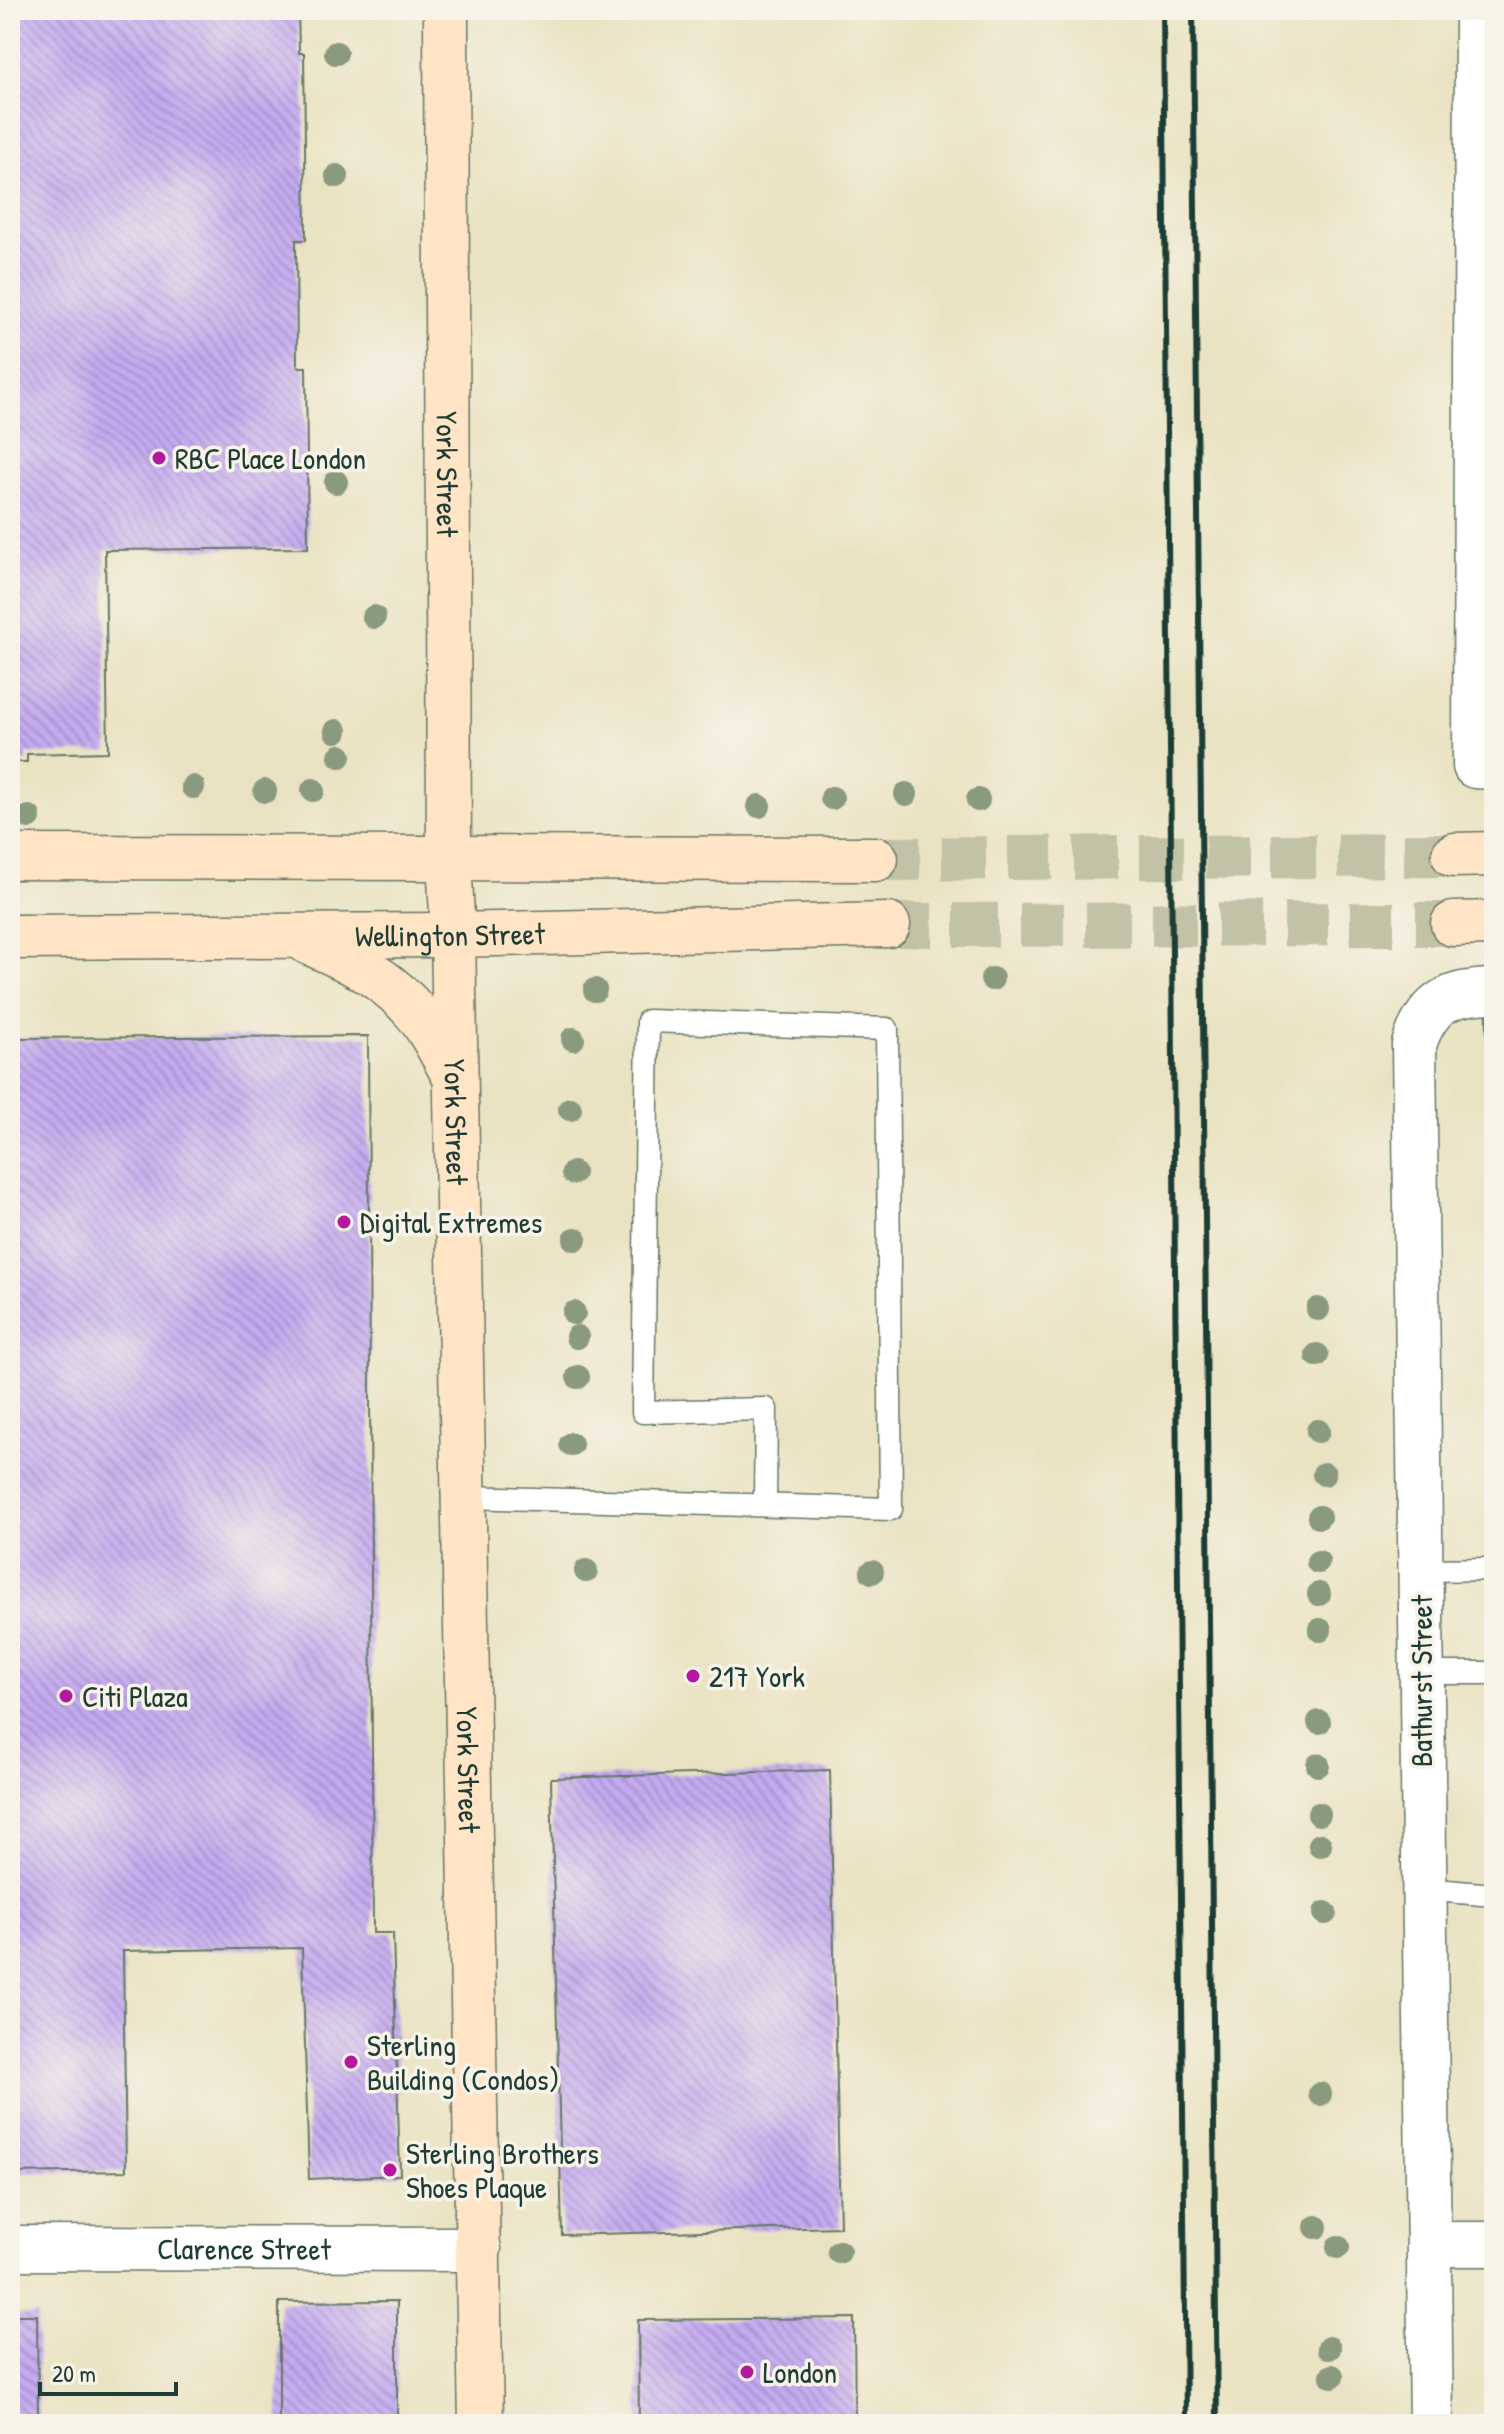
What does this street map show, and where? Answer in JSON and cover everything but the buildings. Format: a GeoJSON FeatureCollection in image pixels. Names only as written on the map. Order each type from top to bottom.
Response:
{"type":"FeatureCollection","features":[{"type":"Feature","properties":{"kind":"main road","name":"York Street"},"geometry":{"type":"LineString","coordinates":[[446,10],[449,859],[453,935],[481,2424]]}},
{"type":"Feature","properties":{"kind":"main road"},"geometry":{"type":"LineString","coordinates":[[10,857],[876,859]]}},
{"type":"Feature","properties":{"kind":"main road","name":"Wellington Street"},"geometry":{"type":"LineString","coordinates":[[10,937],[453,935],[888,925]]}},
{"type":"Feature","properties":{"kind":"main road"},"geometry":{"type":"LineString","coordinates":[[295,936],[348,958],[388,984],[424,1023],[455,1078]]}},
{"type":"Feature","properties":{"kind":"street"},"geometry":{"type":"LineString","coordinates":[[1477,10],[1475,766],[1494,767]]}},
{"type":"Feature","properties":{"kind":"street","name":"Bathurst Street"},"geometry":{"type":"LineString","coordinates":[[1431,2424],[1414,1045],[1421,1022],[1436,1005],[1457,994],[1494,991]]}},
{"type":"Feature","properties":{"kind":"street"},"geometry":{"type":"LineString","coordinates":[[1430,2244],[1494,2244]]}},
{"type":"Feature","properties":{"kind":"street","name":"Clarence Street"},"geometry":{"type":"LineString","coordinates":[[10,2248],[479,2249]]}},
{"type":"Feature","properties":{"kind":"lane"},"geometry":{"type":"LineString","coordinates":[[464,1497],[891,1509],[887,1029],[648,1021],[643,1412],[766,1409],[765,1505]]}},
{"type":"Feature","properties":{"kind":"lane"},"geometry":{"type":"LineString","coordinates":[[1421,1570],[1494,1569]]}},
{"type":"Feature","properties":{"kind":"lane"},"geometry":{"type":"LineString","coordinates":[[1421,1673],[1494,1673]]}},
{"type":"Feature","properties":{"kind":"lane"},"geometry":{"type":"LineString","coordinates":[[1423,1889],[1494,1895]]}},
{"type":"Feature","properties":{"kind":"path"},"geometry":{"type":"LineString","coordinates":[[1491,2424],[1489,2311],[1494,2305]]}},
{"type":"Feature","properties":{"kind":"tunnel"},"geometry":{"type":"LineString","coordinates":[[876,859],[1454,855]]}},
{"type":"Feature","properties":{"kind":"tunnel"},"geometry":{"type":"LineString","coordinates":[[888,925],[1453,924]]}},
{"type":"Feature","properties":{"kind":"railway"},"geometry":{"type":"LineString","coordinates":[[1163,10],[1186,2424]]}},
{"type":"Feature","properties":{"kind":"railway"},"geometry":{"type":"LineString","coordinates":[[1193,10],[1217,2424]]}},
{"type":"Feature","properties":{"kind":"place","name":"RBC Place London"},"geometry":{"type":"Point","coordinates":[159,458]}},
{"type":"Feature","properties":{"kind":"place","name":"Digital Extremes"},"geometry":{"type":"Point","coordinates":[344,1222]}},
{"type":"Feature","properties":{"kind":"place","name":"217 York"},"geometry":{"type":"Point","coordinates":[693,1676]}},
{"type":"Feature","properties":{"kind":"place","name":"Citi Plaza"},"geometry":{"type":"Point","coordinates":[66,1696]}},
{"type":"Feature","properties":{"kind":"place","name":"Sterling Building (Condos)"},"geometry":{"type":"Point","coordinates":[351,2062]}},
{"type":"Feature","properties":{"kind":"place","name":"Sterling Brothers Shoes Plaque"},"geometry":{"type":"Point","coordinates":[390,2170]}},
{"type":"Feature","properties":{"kind":"place","name":"London"},"geometry":{"type":"Point","coordinates":[747,2372]}}]}
